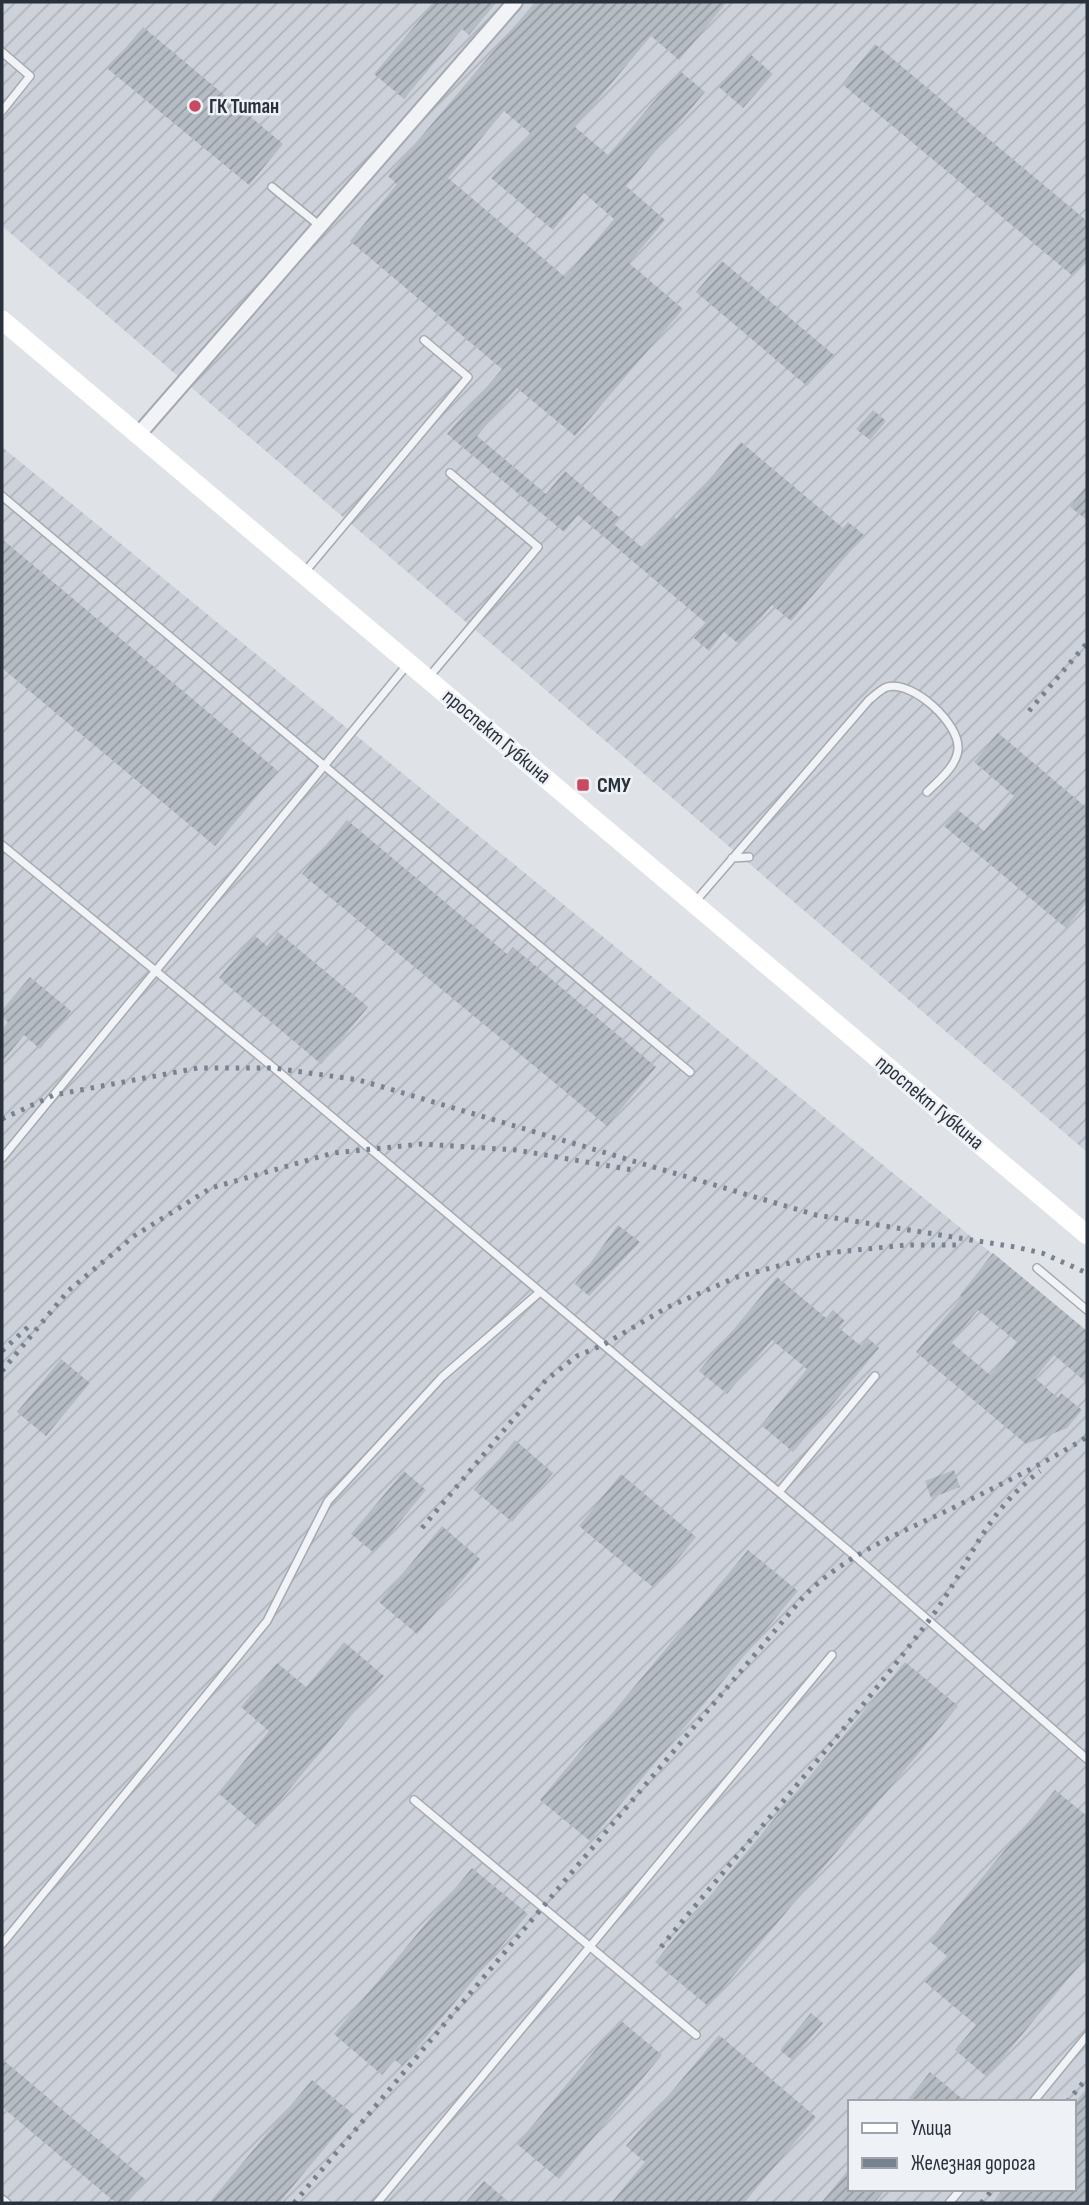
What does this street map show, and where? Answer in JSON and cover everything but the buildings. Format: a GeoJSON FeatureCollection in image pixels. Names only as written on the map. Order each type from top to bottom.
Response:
{"type":"FeatureCollection","features":[{"type":"Feature","properties":{"kind":"main road","name":"проспект Губкина"},"geometry":{"type":"LineString","coordinates":[[2,320],[1087,1235]]}},
{"type":"Feature","properties":{"kind":"street"},"geometry":{"type":"LineString","coordinates":[[138,435],[515,2]]}},
{"type":"Feature","properties":{"kind":"lane"},"geometry":{"type":"LineString","coordinates":[[2,52],[30,76],[2,111]]}},
{"type":"Feature","properties":{"kind":"lane"},"geometry":{"type":"LineString","coordinates":[[272,187],[320,226]]}},
{"type":"Feature","properties":{"kind":"lane"},"geometry":{"type":"LineString","coordinates":[[304,573],[468,377],[424,340]]}},
{"type":"Feature","properties":{"kind":"lane"},"geometry":{"type":"LineString","coordinates":[[428,677],[538,547],[450,473]]}},
{"type":"Feature","properties":{"kind":"lane"},"geometry":{"type":"LineString","coordinates":[[2,496],[690,1072]]}},
{"type":"Feature","properties":{"kind":"lane"},"geometry":{"type":"LineString","coordinates":[[2,1158],[324,763],[410,662]]}},
{"type":"Feature","properties":{"kind":"lane"},"geometry":{"type":"LineString","coordinates":[[694,903],[869,700],[887,687],[907,688],[928,701],[956,734],[958,750],[951,766],[927,792]]}},
{"type":"Feature","properties":{"kind":"lane"},"geometry":{"type":"LineString","coordinates":[[2,845],[274,1068],[779,1492],[1087,1759]]}},
{"type":"Feature","properties":{"kind":"lane"},"geometry":{"type":"LineString","coordinates":[[732,858],[749,858]]}},
{"type":"Feature","properties":{"kind":"lane"},"geometry":{"type":"LineString","coordinates":[[1037,1268],[1087,1310]]}},
{"type":"Feature","properties":{"kind":"lane"},"geometry":{"type":"LineString","coordinates":[[2,1944],[267,1621],[328,1502],[442,1377],[540,1292]]}},
{"type":"Feature","properties":{"kind":"lane"},"geometry":{"type":"LineString","coordinates":[[779,1492],[875,1376]]}},
{"type":"Feature","properties":{"kind":"lane"},"geometry":{"type":"LineString","coordinates":[[377,2203],[832,1655]]}},
{"type":"Feature","properties":{"kind":"lane"},"geometry":{"type":"LineString","coordinates":[[414,1800],[696,2035]]}},
{"type":"Feature","properties":{"kind":"lane"},"geometry":{"type":"LineString","coordinates":[[1035,2100],[1087,2036]]}},
{"type":"Feature","properties":{"kind":"lane"},"geometry":{"type":"LineString","coordinates":[[2,2199],[6,2203]]}},
{"type":"Feature","properties":{"kind":"shaded area"},"geometry":{"type":"Polygon","coordinates":[[[2,2],[1087,2],[1087,1152],[2,226],[2,2]]]}},
{"type":"Feature","properties":{"kind":"shaded area"},"geometry":{"type":"Polygon","coordinates":[[[2,447],[1087,1331],[1087,2203],[2,2203],[2,447]]]}},
{"type":"Feature","properties":{"kind":"railway"},"geometry":{"type":"LineString","coordinates":[[1029,711],[1087,643]]}},
{"type":"Feature","properties":{"kind":"railway"},"geometry":{"type":"LineString","coordinates":[[2,1119],[54,1095],[198,1068],[274,1068],[359,1080],[816,1215],[1015,1247],[1042,1253],[1087,1273]]}},
{"type":"Feature","properties":{"kind":"railway"},"geometry":{"type":"LineString","coordinates":[[2,1371],[68,1291],[134,1236],[211,1188],[333,1153],[422,1144],[516,1150],[633,1170]]}},
{"type":"Feature","properties":{"kind":"railway"},"geometry":{"type":"LineString","coordinates":[[422,1528],[546,1380],[577,1356],[603,1345],[668,1307],[737,1277],[827,1253],[906,1245],[959,1245]]}},
{"type":"Feature","properties":{"kind":"railway"},"geometry":{"type":"LineString","coordinates":[[2,1351],[29,1326]]}},
{"type":"Feature","properties":{"kind":"railway"},"geometry":{"type":"LineString","coordinates":[[294,2203],[804,1596],[835,1570],[868,1549],[1015,1477],[1087,1437]]}},
{"type":"Feature","properties":{"kind":"railway"},"geometry":{"type":"LineString","coordinates":[[661,1947],[829,1746],[927,1623],[1003,1506],[1040,1471]]}},
{"type":"Feature","properties":{"kind":"railway"},"geometry":{"type":"LineString","coordinates":[[1069,2100],[1087,2078]]}},
{"type":"Feature","properties":{"kind":"railway"},"geometry":{"type":"LineString","coordinates":[[981,2203],[991,2191]]}},
{"type":"Feature","properties":{"kind":"place","name":"ГК Титан"},"geometry":{"type":"Point","coordinates":[195,106]}},
{"type":"Feature","properties":{"kind":"place","name":"СМУ"},"geometry":{"type":"Point","coordinates":[583,785]}}]}
